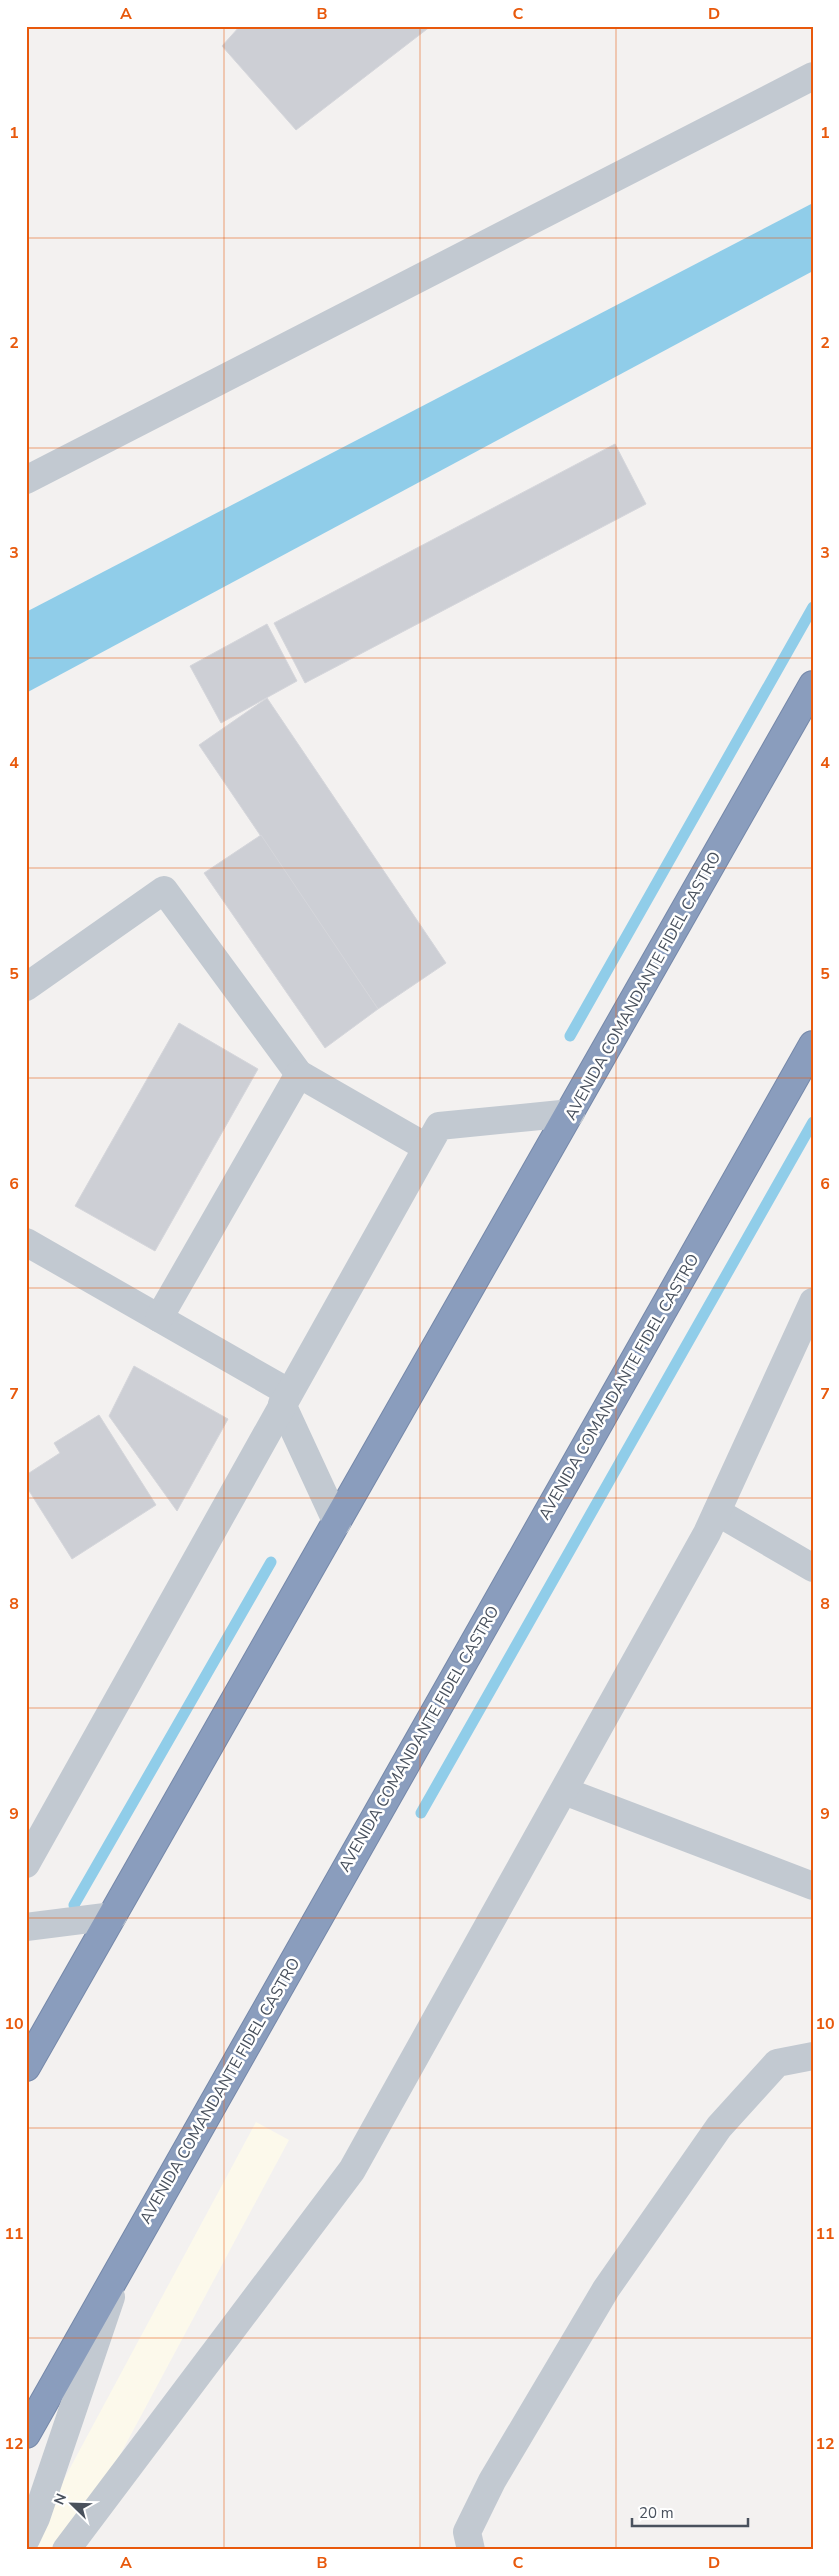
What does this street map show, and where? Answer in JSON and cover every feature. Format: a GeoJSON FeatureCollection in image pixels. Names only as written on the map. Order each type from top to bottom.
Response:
{"type":"FeatureCollection","features":[{"type":"Feature","properties":{"kind":"highway","name":"AVENIDA COMANDANTE FIDEL CASTRO"},"geometry":{"type":"LineString","coordinates":[[26,2067],[571,1113],[813,685]]}},
{"type":"Feature","properties":{"kind":"highway","name":"AVENIDA COMANDANTE FIDEL CASTRO"},"geometry":{"type":"LineString","coordinates":[[26,2434],[813,1045]]}},
{"type":"Feature","properties":{"kind":"street"},"geometry":{"type":"LineString","coordinates":[[26,480],[813,76]]}},
{"type":"Feature","properties":{"kind":"street"},"geometry":{"type":"LineString","coordinates":[[26,988],[164,890],[299,1074],[426,1147]]}},
{"type":"Feature","properties":{"kind":"street"},"geometry":{"type":"LineString","coordinates":[[159,1318],[299,1074]]}},
{"type":"Feature","properties":{"kind":"street"},"geometry":{"type":"LineString","coordinates":[[26,1864],[249,1462],[439,1126],[571,1113]]}},
{"type":"Feature","properties":{"kind":"street"},"geometry":{"type":"LineString","coordinates":[[26,1242],[159,1318],[285,1398],[337,1523]]}},
{"type":"Feature","properties":{"kind":"street"},"geometry":{"type":"LineString","coordinates":[[66,2550],[352,2170],[564,1791],[717,1512],[811,1308]]}},
{"type":"Feature","properties":{"kind":"street"},"geometry":{"type":"LineString","coordinates":[[717,1512],[813,1568]]}},
{"type":"Feature","properties":{"kind":"street"},"geometry":{"type":"LineString","coordinates":[[564,1791],[813,1886]]}},
{"type":"Feature","properties":{"kind":"street"},"geometry":{"type":"LineString","coordinates":[[26,1927],[112,1916]]}},
{"type":"Feature","properties":{"kind":"street"},"geometry":{"type":"LineString","coordinates":[[471,2550],[467,2532],[492,2481],[606,2289],[719,2127],[777,2063],[813,2056]]}},
{"type":"Feature","properties":{"kind":"street"},"geometry":{"type":"LineString","coordinates":[[26,2539],[36,2518],[123,2262]]}},
{"type":"Feature","properties":{"kind":"shaded area"},"geometry":{"type":"Polygon","coordinates":[[[256,2122],[289,2140],[69,2550],[26,2550],[256,2122]]]}},
{"type":"Feature","properties":{"kind":"water"},"geometry":{"type":"Polygon","coordinates":[[[813,203],[813,271],[26,693],[26,612],[813,203]]]}},
{"type":"Feature","properties":{"kind":"building"},"geometry":{"type":"Polygon","coordinates":[[[240,26],[431,26],[296,130],[222,46],[240,26]]]}},
{"type":"Feature","properties":{"kind":"building"},"geometry":{"type":"Polygon","coordinates":[[[615,444],[646,504],[305,683],[274,623],[615,444]]]}},
{"type":"Feature","properties":{"kind":"building"},"geometry":{"type":"Polygon","coordinates":[[[267,624],[297,681],[221,723],[190,666],[267,624]]]}},
{"type":"Feature","properties":{"kind":"building"},"geometry":{"type":"Polygon","coordinates":[[[267,698],[446,963],[378,1009],[199,745],[267,698]]]}},
{"type":"Feature","properties":{"kind":"building"},"geometry":{"type":"Polygon","coordinates":[[[261,835],[378,1009],[325,1048],[204,873],[261,835]]]}},
{"type":"Feature","properties":{"kind":"building"},"geometry":{"type":"Polygon","coordinates":[[[179,1023],[258,1069],[155,1251],[75,1206],[179,1023]]]}},
{"type":"Feature","properties":{"kind":"building"},"geometry":{"type":"Polygon","coordinates":[[[134,1366],[228,1419],[177,1511],[109,1416],[134,1366]]]}},
{"type":"Feature","properties":{"kind":"building"},"geometry":{"type":"Polygon","coordinates":[[[99,1415],[156,1505],[72,1559],[26,1486],[26,1475],[60,1453],[54,1443],[99,1415]]]}},
{"type":"Feature","properties":{"kind":"waterway"},"geometry":{"type":"LineString","coordinates":[[570,1036],[813,607]]}},
{"type":"Feature","properties":{"kind":"waterway"},"geometry":{"type":"LineString","coordinates":[[421,1813],[813,1122]]}},
{"type":"Feature","properties":{"kind":"waterway"},"geometry":{"type":"LineString","coordinates":[[74,1905],[271,1562]]}}]}
